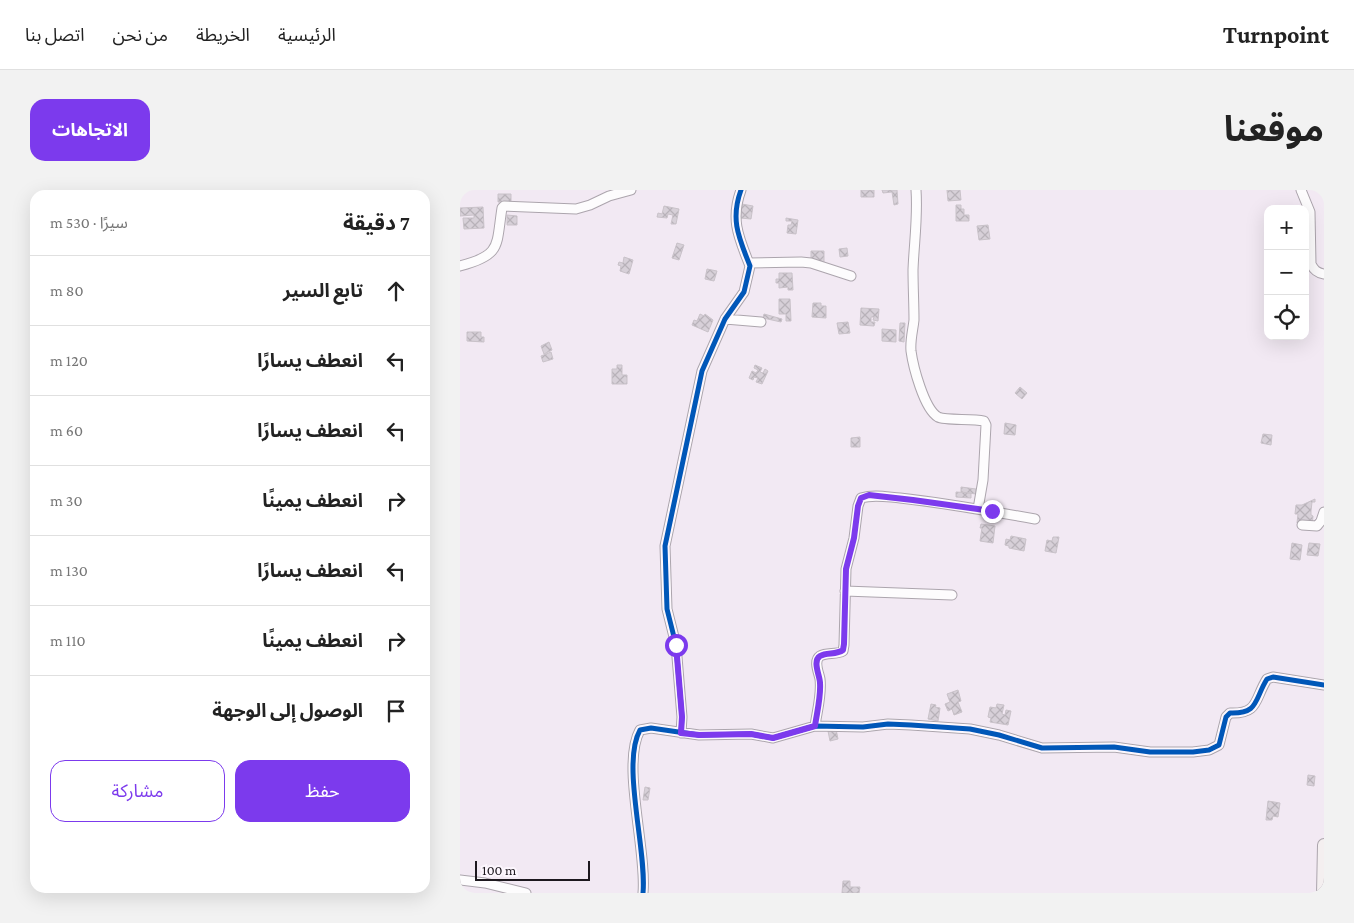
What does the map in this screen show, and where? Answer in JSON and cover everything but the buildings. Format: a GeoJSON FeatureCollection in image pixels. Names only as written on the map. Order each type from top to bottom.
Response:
{"type":"FeatureCollection","features":[{"type":"Feature","properties":{"kind":"street"},"geometry":{"type":"LineString","coordinates":[[460,266],[484,259],[494,251],[502,208],[504,206],[576,209],[590,205],[608,196],[631,190]]}},
{"type":"Feature","properties":{"kind":"street"},"geometry":{"type":"LineString","coordinates":[[681,733],[682,717],[676,645],[667,609],[665,546],[702,371],[725,319],[744,292],[750,273],[749,263],[735,218],[741,190]]}},
{"type":"Feature","properties":{"kind":"street"},"geometry":{"type":"LineString","coordinates":[[916,190],[917,223],[913,271],[914,319],[911,348],[912,358],[916,377],[930,408],[938,416],[947,419],[973,419],[984,422],[986,425],[978,509]]}},
{"type":"Feature","properties":{"kind":"street"},"geometry":{"type":"LineString","coordinates":[[1301,190],[1310,212],[1311,264],[1319,274],[1324,274]]}},
{"type":"Feature","properties":{"kind":"street"},"geometry":{"type":"LineString","coordinates":[[749,263],[811,263],[851,276]]}},
{"type":"Feature","properties":{"kind":"street"},"geometry":{"type":"LineString","coordinates":[[725,319],[761,322]]}},
{"type":"Feature","properties":{"kind":"street"},"geometry":{"type":"LineString","coordinates":[[815,726],[820,698],[820,681],[816,665],[818,659],[820,656],[838,653],[843,650],[846,620],[846,569],[861,498],[869,495],[978,509],[1035,519]]}},
{"type":"Feature","properties":{"kind":"street"},"geometry":{"type":"LineString","coordinates":[[1302,525],[1317,526],[1324,512]]}},
{"type":"Feature","properties":{"kind":"street"},"geometry":{"type":"LineString","coordinates":[[845,591],[952,595]]}},
{"type":"Feature","properties":{"kind":"street"},"geometry":{"type":"LineString","coordinates":[[643,893],[643,864],[634,771],[636,738],[640,730],[651,728],[699,735],[751,734],[773,738],[815,726],[863,727],[888,724],[970,729],[999,735],[1042,748],[1114,747],[1150,752],[1194,752],[1209,750],[1218,745],[1226,717],[1230,713],[1242,713],[1251,709],[1267,679],[1273,677],[1324,685]]}},
{"type":"Feature","properties":{"kind":"street"},"geometry":{"type":"LineString","coordinates":[[1323,893],[1324,845]]}},
{"type":"Feature","properties":{"kind":"street"},"geometry":{"type":"LineString","coordinates":[[460,880],[485,883],[526,893]]}},
{"type":"Feature","properties":{"kind":"cycle path"},"geometry":{"type":"LineString","coordinates":[[681,733],[682,717],[676,645],[667,609],[665,546],[702,371],[725,319],[744,292],[750,266],[737,229],[736,211],[741,190]]}},
{"type":"Feature","properties":{"kind":"cycle path"},"geometry":{"type":"LineString","coordinates":[[643,893],[642,854],[633,764],[635,745],[640,730],[651,728],[699,735],[751,734],[773,738],[815,726],[863,727],[888,724],[970,729],[999,735],[1042,748],[1114,747],[1150,752],[1193,752],[1209,750],[1219,745],[1226,717],[1230,713],[1239,713],[1251,708],[1255,704],[1267,679],[1273,677],[1324,685]]}},
{"type":"Feature","properties":{"kind":"route"},"geometry":{"type":"LineString","coordinates":[[676,645],[682,717],[681,733],[699,735],[751,734],[773,738],[815,726],[820,698],[820,681],[816,665],[818,659],[820,656],[838,653],[843,650],[846,620],[846,569],[861,498],[869,495],[992,511]]}}]}
